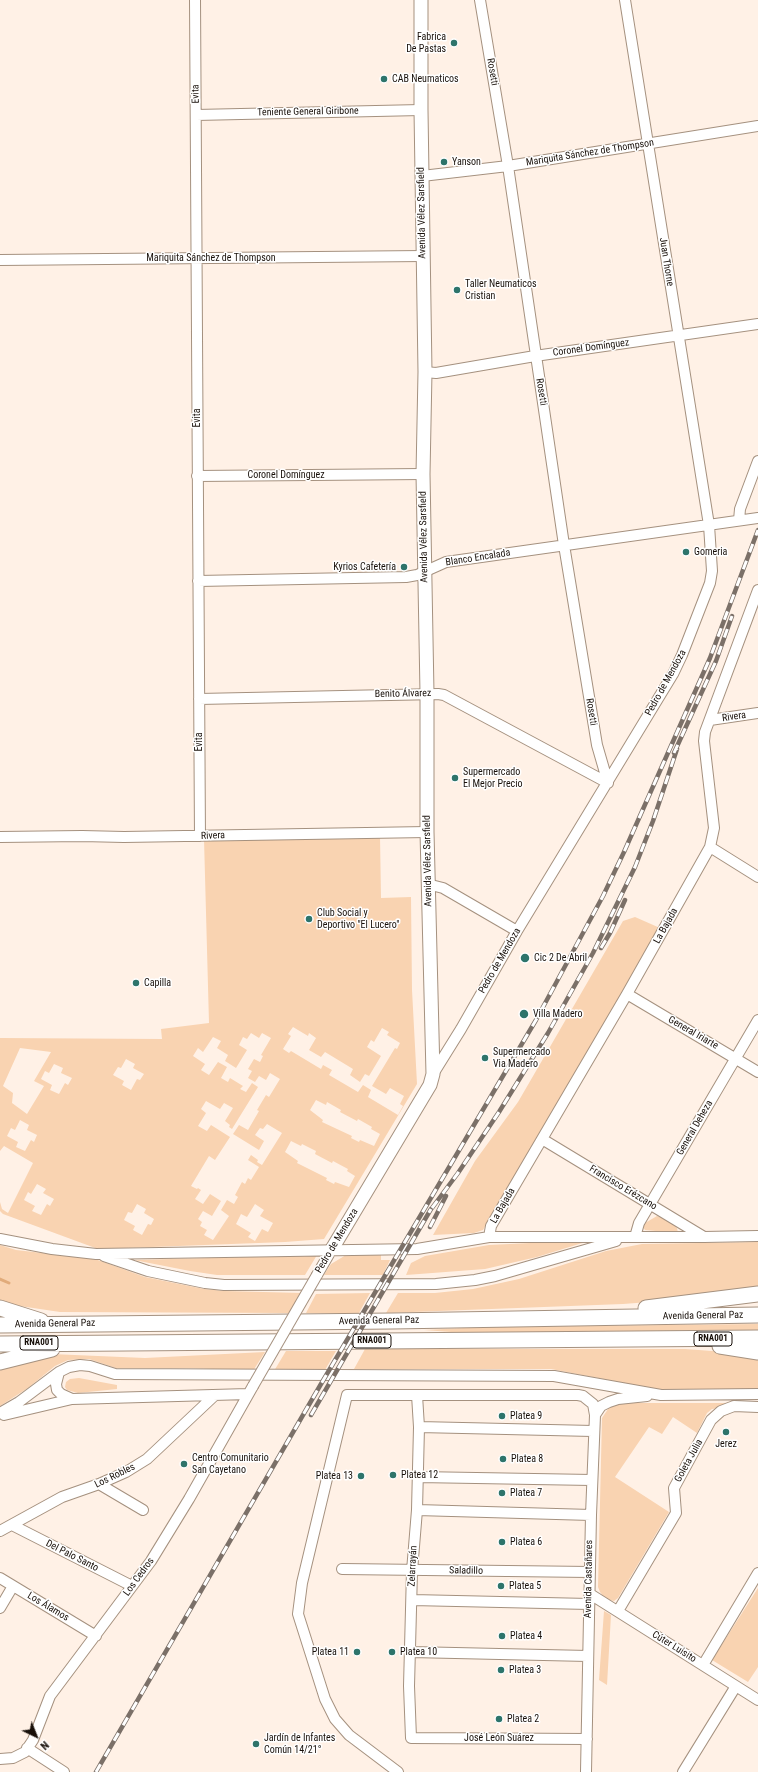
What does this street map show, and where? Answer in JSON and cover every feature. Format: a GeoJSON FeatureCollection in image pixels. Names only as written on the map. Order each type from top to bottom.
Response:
{"type":"FeatureCollection","features":[{"type":"Feature","properties":{"kind":"highway"},"geometry":{"type":"LineString","coordinates":[[580,1317],[758,1294]]}},
{"type":"Feature","properties":{"kind":"highway"},"geometry":{"type":"LineString","coordinates":[[0,1308],[50,1324]]}},
{"type":"Feature","properties":{"kind":"highway","name":"Avenida General Paz"},"geometry":{"type":"LineString","coordinates":[[0,1325],[400,1321],[758,1315]]}},
{"type":"Feature","properties":{"kind":"highway","name":"Avenida General Paz"},"geometry":{"type":"LineString","coordinates":[[0,1344],[758,1338]]}},
{"type":"Feature","properties":{"kind":"highway"},"geometry":{"type":"LineString","coordinates":[[667,1339],[758,1352]]}},
{"type":"Feature","properties":{"kind":"highway"},"geometry":{"type":"LineString","coordinates":[[0,1362],[78,1343]]}},
{"type":"Feature","properties":{"kind":"main road","name":"Avenida Vélez Sarsfield"},"geometry":{"type":"LineString","coordinates":[[421,0],[424,372],[423,474],[427,693],[427,884],[433,1074]]}},
{"type":"Feature","properties":{"kind":"main road","name":"Pedro de Mendoza"},"geometry":{"type":"LineString","coordinates":[[332,1249],[430,1085],[433,1074]]}},
{"type":"Feature","properties":{"kind":"street","name":"Evita"},"geometry":{"type":"LineString","coordinates":[[195,0],[200,836]]}},
{"type":"Feature","properties":{"kind":"street","name":"Rosetti"},"geometry":{"type":"LineString","coordinates":[[480,0],[508,166],[535,356],[596,745],[608,783]]}},
{"type":"Feature","properties":{"kind":"street","name":"Juan Thorne"},"geometry":{"type":"LineString","coordinates":[[625,0],[709,525]]}},
{"type":"Feature","properties":{"kind":"street","name":"Teniente General Giribone"},"geometry":{"type":"LineString","coordinates":[[196,115],[421,110]]}},
{"type":"Feature","properties":{"kind":"street","name":"Mariquita Sánchez de Thompson"},"geometry":{"type":"LineString","coordinates":[[422,176],[508,166],[758,126]]}},
{"type":"Feature","properties":{"kind":"street","name":"Mariquita Sánchez de Thompson"},"geometry":{"type":"LineString","coordinates":[[0,260],[423,256]]}},
{"type":"Feature","properties":{"kind":"street","name":"Coronel Domínguez"},"geometry":{"type":"LineString","coordinates":[[424,372],[436,373],[535,356],[758,324]]}},
{"type":"Feature","properties":{"kind":"street"},"geometry":{"type":"LineString","coordinates":[[739,520],[740,509],[758,461]]}},
{"type":"Feature","properties":{"kind":"street","name":"Coronel Domínguez"},"geometry":{"type":"LineString","coordinates":[[197,476],[423,474]]}},
{"type":"Feature","properties":{"kind":"street","name":"Blanco Encalada"},"geometry":{"type":"LineString","coordinates":[[198,581],[417,576],[446,562],[758,518]]}},
{"type":"Feature","properties":{"kind":"street","name":"Pedro de Mendoza"},"geometry":{"type":"LineString","coordinates":[[433,1074],[461,1029],[517,931],[673,674],[710,583],[712,571],[709,525]]}},
{"type":"Feature","properties":{"kind":"street","name":"La Bajada"},"geometry":{"type":"LineString","coordinates":[[489,1237],[491,1226],[627,994],[710,847],[714,828],[704,741],[710,720],[758,590]]}},
{"type":"Feature","properties":{"kind":"street","name":"Benito Álvarez"},"geometry":{"type":"LineString","coordinates":[[199,699],[427,693],[444,695],[608,783]]}},
{"type":"Feature","properties":{"kind":"street","name":"Rivera"},"geometry":{"type":"LineString","coordinates":[[710,720],[758,713]]}},
{"type":"Feature","properties":{"kind":"street","name":"Rivera"},"geometry":{"type":"LineString","coordinates":[[0,837],[200,836],[427,832]]}},
{"type":"Feature","properties":{"kind":"street"},"geometry":{"type":"LineString","coordinates":[[710,847],[758,877]]}},
{"type":"Feature","properties":{"kind":"street"},"geometry":{"type":"LineString","coordinates":[[427,884],[443,888],[517,931]]}},
{"type":"Feature","properties":{"kind":"street","name":"General Iriarte"},"geometry":{"type":"LineString","coordinates":[[627,994],[758,1072]]}},
{"type":"Feature","properties":{"kind":"street","name":"General Deheza"},"geometry":{"type":"LineString","coordinates":[[633,1237],[639,1223],[758,1020]]}},
{"type":"Feature","properties":{"kind":"street","name":"Francisco Erézcano"},"geometry":{"type":"LineString","coordinates":[[542,1139],[704,1238]]}},
{"type":"Feature","properties":{"kind":"street"},"geometry":{"type":"LineString","coordinates":[[0,1238],[52,1249],[96,1254],[417,1248],[489,1237],[704,1238],[758,1236]]}},
{"type":"Feature","properties":{"kind":"street"},"geometry":{"type":"LineString","coordinates":[[96,1254],[148,1271],[205,1283],[224,1285],[436,1284],[475,1280],[495,1276],[597,1245],[633,1237]]}},
{"type":"Feature","properties":{"kind":"street","name":"Pedro de Mendoza"},"geometry":{"type":"LineString","coordinates":[[250,1390],[332,1249]]}},
{"type":"Feature","properties":{"kind":"street"},"geometry":{"type":"LineString","coordinates":[[0,1414],[19,1402],[59,1372],[69,1367],[80,1365],[90,1366],[115,1374],[547,1375],[660,1395]]}},
{"type":"Feature","properties":{"kind":"street"},"geometry":{"type":"LineString","coordinates":[[59,1372],[56,1384],[57,1390],[61,1394],[72,1399]]}},
{"type":"Feature","properties":{"kind":"street"},"geometry":{"type":"LineString","coordinates":[[0,1414],[72,1399],[214,1396],[250,1390]]}},
{"type":"Feature","properties":{"kind":"street","name":"Los Cedros"},"geometry":{"type":"LineString","coordinates":[[0,1759],[13,1758],[27,1748],[33,1740],[50,1696],[151,1561],[189,1499],[250,1390]]}},
{"type":"Feature","properties":{"kind":"street"},"geometry":{"type":"LineString","coordinates":[[398,1772],[348,1735],[335,1719],[325,1699],[298,1614],[302,1583],[347,1394],[578,1395],[589,1400],[593,1404],[595,1415]]}},
{"type":"Feature","properties":{"kind":"street","name":"Zelarrayán"},"geometry":{"type":"LineString","coordinates":[[411,1738],[409,1686],[412,1571],[418,1477],[419,1427],[417,1394]]}},
{"type":"Feature","properties":{"kind":"street"},"geometry":{"type":"LineString","coordinates":[[595,1415],[602,1406],[618,1399],[660,1395],[758,1394]]}},
{"type":"Feature","properties":{"kind":"street","name":"Los Robles"},"geometry":{"type":"LineString","coordinates":[[0,1531],[62,1497],[99,1484],[126,1472],[147,1458],[214,1396]]}},
{"type":"Feature","properties":{"kind":"street","name":"Goleta Julia"},"geometry":{"type":"LineString","coordinates":[[618,1611],[676,1513],[674,1488],[711,1420],[721,1411],[734,1406],[758,1407]]}},
{"type":"Feature","properties":{"kind":"street","name":"Avenida Castañares"},"geometry":{"type":"LineString","coordinates":[[586,1772],[593,1431],[595,1415]]}},
{"type":"Feature","properties":{"kind":"street"},"geometry":{"type":"LineString","coordinates":[[419,1427],[593,1431]]}},
{"type":"Feature","properties":{"kind":"street"},"geometry":{"type":"LineString","coordinates":[[418,1477],[592,1480]]}},
{"type":"Feature","properties":{"kind":"street"},"geometry":{"type":"LineString","coordinates":[[99,1484],[143,1510]]}},
{"type":"Feature","properties":{"kind":"street"},"geometry":{"type":"LineString","coordinates":[[417,1510],[591,1514]]}},
{"type":"Feature","properties":{"kind":"street","name":"Del Palo Santo"},"geometry":{"type":"LineString","coordinates":[[12,1525],[132,1586]]}},
{"type":"Feature","properties":{"kind":"street","name":"Saladillo"},"geometry":{"type":"LineString","coordinates":[[342,1569],[590,1572]]}},
{"type":"Feature","properties":{"kind":"street"},"geometry":{"type":"LineString","coordinates":[[703,1665],[758,1573]]}},
{"type":"Feature","properties":{"kind":"street","name":"Los Álamos"},"geometry":{"type":"LineString","coordinates":[[0,1578],[96,1636]]}},
{"type":"Feature","properties":{"kind":"street"},"geometry":{"type":"LineString","coordinates":[[0,1608],[13,1586]]}},
{"type":"Feature","properties":{"kind":"street"},"geometry":{"type":"LineString","coordinates":[[412,1600],[589,1599]]}},
{"type":"Feature","properties":{"kind":"street","name":"Cúter Luisito"},"geometry":{"type":"LineString","coordinates":[[589,1599],[618,1611],[758,1700]]}},
{"type":"Feature","properties":{"kind":"street"},"geometry":{"type":"LineString","coordinates":[[411,1652],[588,1656]]}},
{"type":"Feature","properties":{"kind":"street"},"geometry":{"type":"LineString","coordinates":[[683,1772],[736,1686]]}},
{"type":"Feature","properties":{"kind":"street","name":"José León Suárez"},"geometry":{"type":"LineString","coordinates":[[411,1738],[587,1739]]}},
{"type":"Feature","properties":{"kind":"street"},"geometry":{"type":"LineString","coordinates":[[27,1748],[64,1772]]}},
{"type":"Feature","properties":{"kind":"shaded area"},"geometry":{"type":"Polygon","coordinates":[[[380,836],[381,898],[411,897],[412,990],[417,1084],[324,1239],[285,1242],[98,1249],[3,1214],[0,1211],[0,1202],[2,1209],[8,1213],[33,1163],[4,1146],[0,1151],[0,1038],[162,1039],[161,1029],[209,1023],[204,839],[380,836]],[[293,1027],[288,1034],[291,1036],[283,1049],[289,1053],[291,1051],[321,1069],[323,1065],[332,1070],[329,1075],[358,1092],[363,1085],[371,1090],[368,1097],[398,1115],[403,1106],[400,1104],[404,1096],[390,1088],[386,1094],[372,1086],[395,1048],[397,1049],[400,1043],[387,1035],[389,1032],[382,1028],[374,1042],[371,1040],[367,1047],[381,1056],[369,1076],[365,1074],[360,1082],[350,1075],[353,1069],[325,1052],[321,1057],[309,1050],[316,1038],[309,1033],[308,1036],[293,1027]],[[251,1033],[247,1039],[243,1037],[239,1045],[247,1050],[236,1068],[225,1061],[228,1055],[217,1048],[221,1041],[213,1037],[203,1052],[198,1048],[193,1056],[205,1064],[201,1070],[209,1075],[218,1062],[227,1067],[221,1078],[228,1082],[230,1078],[243,1086],[240,1089],[246,1092],[252,1083],[258,1087],[232,1129],[225,1121],[233,1108],[224,1103],[220,1109],[206,1101],[201,1109],[206,1113],[198,1126],[207,1131],[211,1125],[230,1137],[215,1160],[209,1156],[191,1186],[201,1190],[195,1199],[203,1204],[210,1194],[221,1201],[212,1216],[203,1211],[198,1219],[202,1222],[200,1226],[207,1230],[204,1235],[213,1240],[229,1216],[221,1210],[227,1200],[234,1204],[238,1197],[235,1195],[242,1182],[245,1184],[248,1178],[251,1180],[259,1167],[248,1160],[251,1155],[262,1165],[282,1133],[267,1124],[263,1129],[260,1128],[255,1135],[264,1141],[259,1150],[233,1134],[239,1125],[248,1130],[266,1095],[269,1097],[280,1079],[270,1073],[266,1080],[259,1076],[255,1082],[248,1078],[252,1071],[248,1069],[254,1059],[260,1062],[263,1056],[261,1055],[271,1038],[262,1033],[259,1038],[251,1033]],[[20,1048],[3,1086],[13,1093],[12,1103],[27,1114],[44,1086],[34,1081],[51,1052],[20,1048]],[[126,1059],[121,1068],[118,1067],[113,1075],[124,1081],[122,1085],[131,1090],[137,1079],[140,1080],[144,1074],[133,1068],[135,1064],[126,1059]],[[54,1064],[49,1073],[45,1071],[41,1079],[52,1085],[50,1090],[59,1094],[65,1083],[68,1085],[72,1078],[61,1073],[63,1068],[54,1064]],[[316,1100],[310,1110],[323,1120],[322,1122],[352,1136],[351,1138],[359,1142],[360,1140],[374,1146],[380,1134],[371,1129],[372,1127],[358,1119],[357,1121],[340,1112],[341,1110],[327,1102],[326,1105],[316,1100]],[[20,1120],[15,1130],[11,1128],[7,1136],[18,1142],[16,1147],[25,1151],[31,1140],[34,1142],[37,1135],[27,1130],[29,1125],[20,1120]],[[291,1141],[285,1152],[298,1161],[297,1163],[327,1178],[326,1180],[334,1184],[335,1182],[349,1187],[355,1176],[347,1171],[348,1169],[315,1154],[316,1151],[302,1144],[301,1146],[291,1141]],[[37,1184],[31,1194],[28,1192],[24,1200],[35,1206],[32,1211],[41,1215],[47,1204],[50,1206],[54,1199],[43,1193],[46,1189],[37,1184]],[[137,1204],[132,1213],[128,1212],[124,1220],[135,1226],[133,1230],[142,1235],[148,1224],[151,1225],[154,1219],[144,1213],[146,1209],[137,1204]],[[255,1204],[247,1217],[241,1214],[236,1224],[251,1233],[248,1237],[255,1241],[262,1229],[268,1232],[273,1223],[260,1216],[264,1210],[255,1204]]]}},
{"type":"Feature","properties":{"kind":"shaded area"},"geometry":{"type":"Polygon","coordinates":[[[635,917],[660,928],[483,1230],[474,1233],[433,1235],[475,1161],[518,1102],[623,921],[635,917]]]}},
{"type":"Feature","properties":{"kind":"shaded area"},"geometry":{"type":"Polygon","coordinates":[[[657,1216],[669,1219],[677,1228],[678,1233],[645,1230],[643,1227],[645,1223],[657,1216]]]}},
{"type":"Feature","properties":{"kind":"shaded area"},"geometry":{"type":"Polygon","coordinates":[[[592,1240],[537,1257],[485,1269],[406,1275],[411,1263],[425,1256],[489,1245],[592,1240]]]}},
{"type":"Feature","properties":{"kind":"shaded area"},"geometry":{"type":"Polygon","coordinates":[[[758,1242],[758,1291],[714,1297],[623,1304],[386,1313],[398,1293],[435,1293],[473,1289],[519,1279],[606,1251],[642,1244],[758,1242]]]}},
{"type":"Feature","properties":{"kind":"shaded area"},"geometry":{"type":"Polygon","coordinates":[[[0,1245],[16,1250],[95,1259],[145,1277],[204,1289],[302,1293],[290,1313],[60,1312],[13,1305],[0,1302],[0,1245]]]}},
{"type":"Feature","properties":{"kind":"shaded area"},"geometry":{"type":"Polygon","coordinates":[[[381,1254],[381,1260],[390,1260],[383,1275],[324,1275],[331,1264],[346,1255],[381,1254]]]}},
{"type":"Feature","properties":{"kind":"shaded area"},"geometry":{"type":"Polygon","coordinates":[[[317,1255],[305,1275],[217,1275],[134,1260],[317,1255]]]}},
{"type":"Feature","properties":{"kind":"shaded area"},"geometry":{"type":"Polygon","coordinates":[[[370,1293],[359,1313],[306,1313],[316,1294],[370,1293]]]}},
{"type":"Feature","properties":{"kind":"shaded area"},"geometry":{"type":"Polygon","coordinates":[[[758,1324],[758,1330],[451,1332],[424,1330],[483,1327],[758,1324]]]}},
{"type":"Feature","properties":{"kind":"shaded area"},"geometry":{"type":"Polygon","coordinates":[[[365,1349],[685,1349],[758,1354],[758,1390],[661,1390],[551,1369],[354,1369],[365,1349]]]}},
{"type":"Feature","properties":{"kind":"shaded area"},"geometry":{"type":"Polygon","coordinates":[[[286,1351],[336,1351],[325,1370],[274,1371],[286,1351]]]}},
{"type":"Feature","properties":{"kind":"shaded area"},"geometry":{"type":"Polygon","coordinates":[[[265,1352],[253,1371],[192,1368],[116,1368],[89,1359],[68,1360],[55,1366],[28,1388],[0,1406],[0,1364],[51,1354],[145,1358],[265,1352]]]}},
{"type":"Feature","properties":{"kind":"shaded area"},"geometry":{"type":"Polygon","coordinates":[[[79,1378],[117,1385],[117,1389],[78,1393],[67,1390],[65,1387],[66,1382],[70,1379],[79,1378]]]}},
{"type":"Feature","properties":{"kind":"shaded area"},"geometry":{"type":"Polygon","coordinates":[[[616,1403],[758,1403],[712,1409],[707,1413],[697,1433],[673,1417],[662,1434],[649,1427],[615,1477],[669,1512],[618,1598],[614,1601],[604,1597],[598,1587],[602,1418],[610,1406],[616,1403]]]}},
{"type":"Feature","properties":{"kind":"shaded area"},"geometry":{"type":"Polygon","coordinates":[[[758,1588],[758,1667],[748,1682],[712,1660],[758,1588]]]}},
{"type":"Feature","properties":{"kind":"shaded area"},"geometry":{"type":"Polygon","coordinates":[[[604,1611],[611,1615],[607,1685],[599,1680],[604,1611]]]}},
{"type":"Feature","properties":{"kind":"waterway"},"geometry":{"type":"LineString","coordinates":[[0,1279],[9,1283]]}},
{"type":"Feature","properties":{"kind":"railway"},"geometry":{"type":"LineString","coordinates":[[96,1772],[321,1384],[536,1020],[603,896],[710,658],[758,530]]}},
{"type":"Feature","properties":{"kind":"railway"},"geometry":{"type":"LineString","coordinates":[[674,753],[716,661],[732,616]]}},
{"type":"Feature","properties":{"kind":"railway"},"geometry":{"type":"LineString","coordinates":[[432,1208],[458,1173],[499,1112],[548,1033],[593,953],[635,867],[653,821],[677,749]]}},
{"type":"Feature","properties":{"kind":"railway"},"geometry":{"type":"LineString","coordinates":[[601,948],[610,933],[625,900]]}},
{"type":"Feature","properties":{"kind":"railway"},"geometry":{"type":"LineString","coordinates":[[430,1227],[446,1196]]}},
{"type":"Feature","properties":{"kind":"railway"},"geometry":{"type":"LineString","coordinates":[[311,1415],[431,1209]]}},
{"type":"Feature","properties":{"kind":"place","name":"Fabrica De Pastas"},"geometry":{"type":"Point","coordinates":[454,43]}},
{"type":"Feature","properties":{"kind":"place","name":"CAB Neumaticos"},"geometry":{"type":"Point","coordinates":[384,79]}},
{"type":"Feature","properties":{"kind":"place","name":"Yanson"},"geometry":{"type":"Point","coordinates":[444,162]}},
{"type":"Feature","properties":{"kind":"place","name":"Taller Neumaticos Cristian"},"geometry":{"type":"Point","coordinates":[457,290]}},
{"type":"Feature","properties":{"kind":"place","name":"Gomeria"},"geometry":{"type":"Point","coordinates":[686,552]}},
{"type":"Feature","properties":{"kind":"place","name":"Kyrios Cafetería"},"geometry":{"type":"Point","coordinates":[404,567]}},
{"type":"Feature","properties":{"kind":"place","name":"Supermercado El Mejor Precio"},"geometry":{"type":"Point","coordinates":[455,778]}},
{"type":"Feature","properties":{"kind":"place","name":"Club Social y Deportivo \"El Lucero\""},"geometry":{"type":"Point","coordinates":[309,919]}},
{"type":"Feature","properties":{"kind":"place","name":"Cic 2 De Abril"},"geometry":{"type":"Point","coordinates":[525,958]}},
{"type":"Feature","properties":{"kind":"place","name":"Capilla"},"geometry":{"type":"Point","coordinates":[136,983]}},
{"type":"Feature","properties":{"kind":"place","name":"Villa Madero"},"geometry":{"type":"Point","coordinates":[524,1014]}},
{"type":"Feature","properties":{"kind":"place","name":"Supermercado Via Madero"},"geometry":{"type":"Point","coordinates":[485,1058]}},
{"type":"Feature","properties":{"kind":"place","name":"Platea 9"},"geometry":{"type":"Point","coordinates":[502,1416]}},
{"type":"Feature","properties":{"kind":"place","name":"Jerez"},"geometry":{"type":"Point","coordinates":[726,1432]}},
{"type":"Feature","properties":{"kind":"place","name":"Platea 8"},"geometry":{"type":"Point","coordinates":[503,1459]}},
{"type":"Feature","properties":{"kind":"place","name":"Centro Comunitario San Cayetano"},"geometry":{"type":"Point","coordinates":[184,1464]}},
{"type":"Feature","properties":{"kind":"place","name":"Platea 12"},"geometry":{"type":"Point","coordinates":[393,1475]}},
{"type":"Feature","properties":{"kind":"place","name":"Platea 13"},"geometry":{"type":"Point","coordinates":[361,1476]}},
{"type":"Feature","properties":{"kind":"place","name":"Platea 7"},"geometry":{"type":"Point","coordinates":[502,1493]}},
{"type":"Feature","properties":{"kind":"place","name":"Platea 6"},"geometry":{"type":"Point","coordinates":[502,1542]}},
{"type":"Feature","properties":{"kind":"place","name":"Platea 5"},"geometry":{"type":"Point","coordinates":[501,1586]}},
{"type":"Feature","properties":{"kind":"place","name":"Platea 4"},"geometry":{"type":"Point","coordinates":[502,1636]}},
{"type":"Feature","properties":{"kind":"place","name":"Platea 11"},"geometry":{"type":"Point","coordinates":[357,1652]}},
{"type":"Feature","properties":{"kind":"place","name":"Platea 10"},"geometry":{"type":"Point","coordinates":[392,1652]}},
{"type":"Feature","properties":{"kind":"place","name":"Platea 3"},"geometry":{"type":"Point","coordinates":[501,1670]}},
{"type":"Feature","properties":{"kind":"place","name":"Platea 2"},"geometry":{"type":"Point","coordinates":[499,1719]}},
{"type":"Feature","properties":{"kind":"place","name":"Jardín de Infantes Común 14/21°"},"geometry":{"type":"Point","coordinates":[256,1744]}}]}
